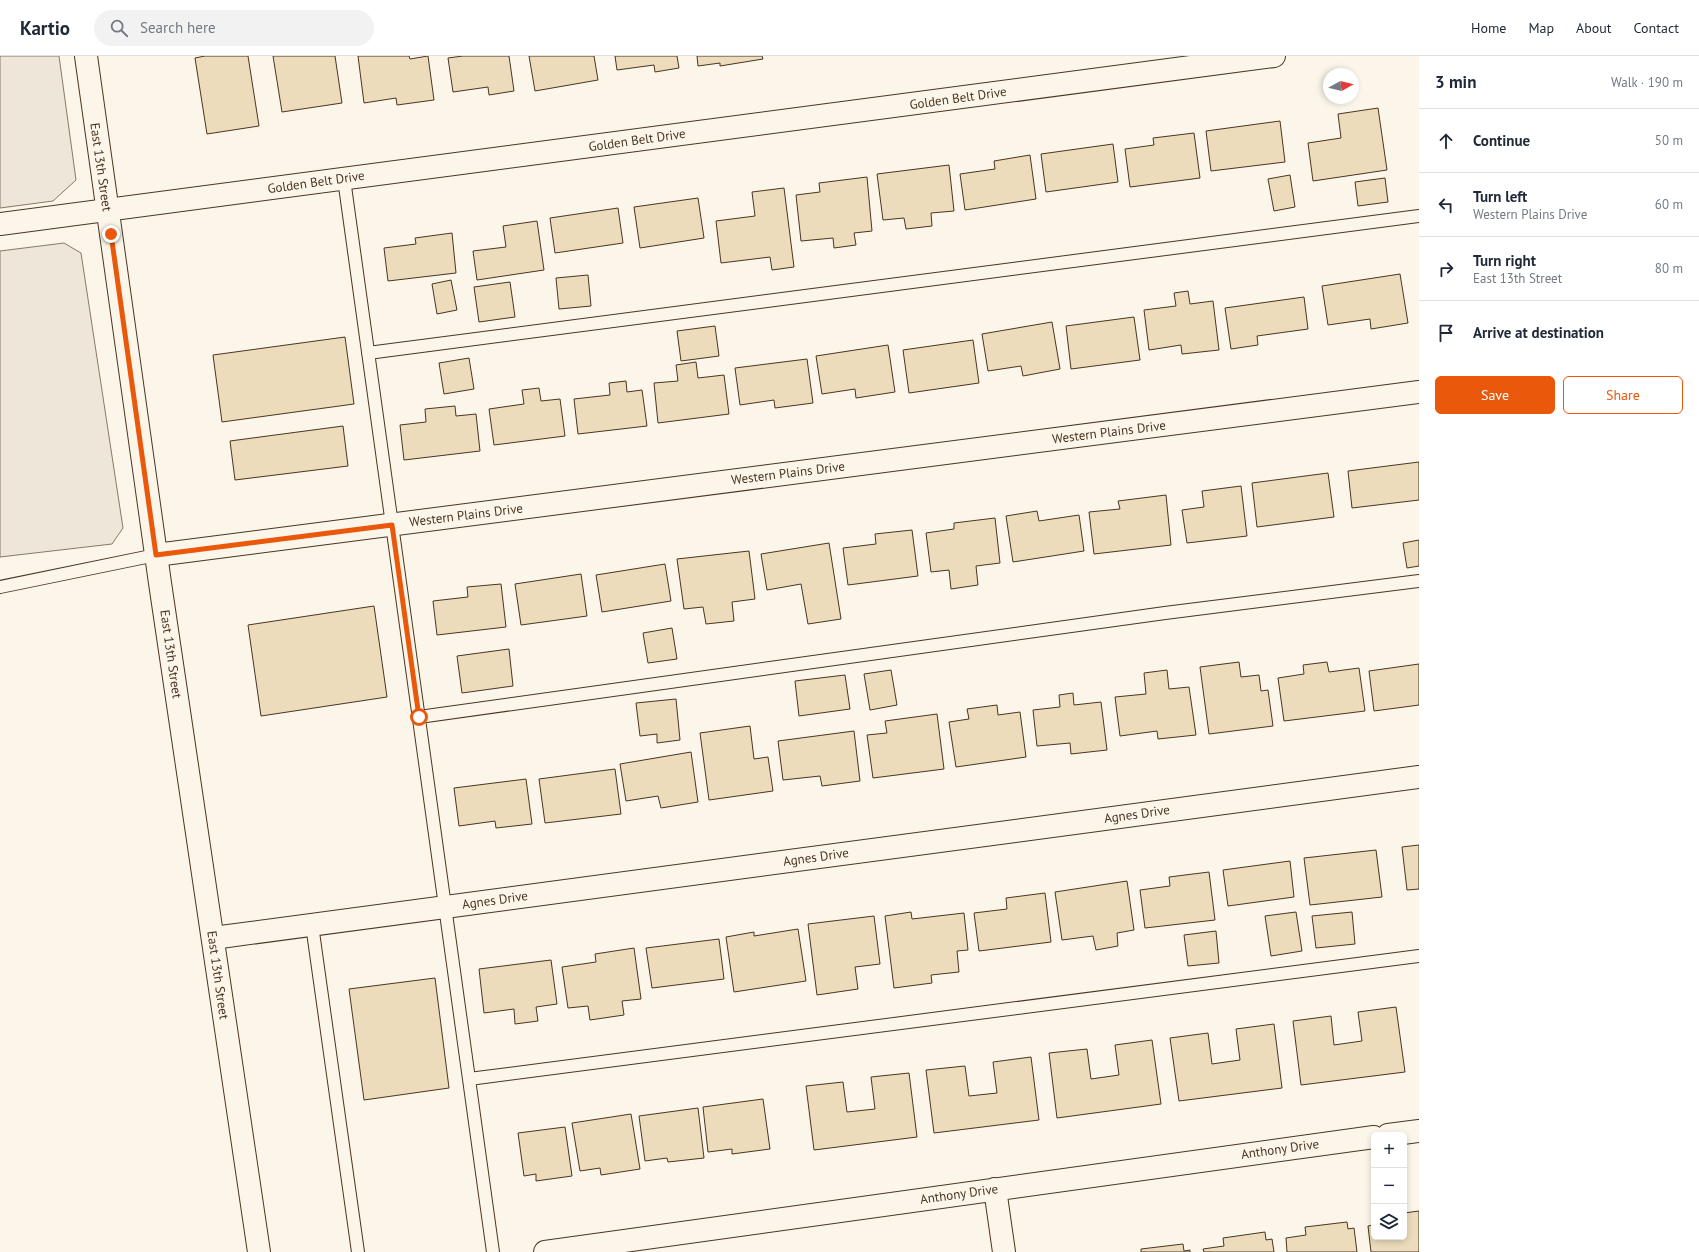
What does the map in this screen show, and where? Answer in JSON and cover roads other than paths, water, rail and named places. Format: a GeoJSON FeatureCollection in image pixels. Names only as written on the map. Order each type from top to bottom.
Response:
{"type":"FeatureCollection","features":[{"type":"Feature","properties":{"kind":"street","name":"East 13th Street"},"geometry":{"type":"LineString","coordinates":[[86,56],[156,555],[259,1252]]}},
{"type":"Feature","properties":{"kind":"street","name":"Golden Belt Drive"},"geometry":{"type":"LineString","coordinates":[[0,224],[1274,56]]}},
{"type":"Feature","properties":{"kind":"street","name":"Western Plains Drive"},"geometry":{"type":"LineString","coordinates":[[156,555],[1419,392]]}},
{"type":"Feature","properties":{"kind":"street","name":"Agnes Drive"},"geometry":{"type":"LineString","coordinates":[[213,938],[1419,777]]}},
{"type":"Feature","properties":{"kind":"street"},"geometry":{"type":"LineString","coordinates":[[1407,1133],[1419,1131]]}},
{"type":"Feature","properties":{"kind":"street","name":"Anthony Drive"},"geometry":{"type":"LineString","coordinates":[[545,1252],[1371,1137]]}},
{"type":"Feature","properties":{"kind":"street"},"geometry":{"type":"LineString","coordinates":[[995,1189],[1004,1252]]}},
{"type":"Feature","properties":{"kind":"lane"},"geometry":{"type":"LineString","coordinates":[[344,179],[493,1252]]}},
{"type":"Feature","properties":{"kind":"lane"},"geometry":{"type":"LineString","coordinates":[[368,354],[1419,216]]}},
{"type":"Feature","properties":{"kind":"lane"},"geometry":{"type":"LineString","coordinates":[[0,587],[156,555]]}},
{"type":"Feature","properties":{"kind":"lane"},"geometry":{"type":"LineString","coordinates":[[419,717],[1165,613],[1419,581]]}},
{"type":"Feature","properties":{"kind":"lane"},"geometry":{"type":"LineString","coordinates":[[312,925],[358,1252]]}},
{"type":"Feature","properties":{"kind":"lane"},"geometry":{"type":"LineString","coordinates":[[469,1079],[1419,956]]}}]}
